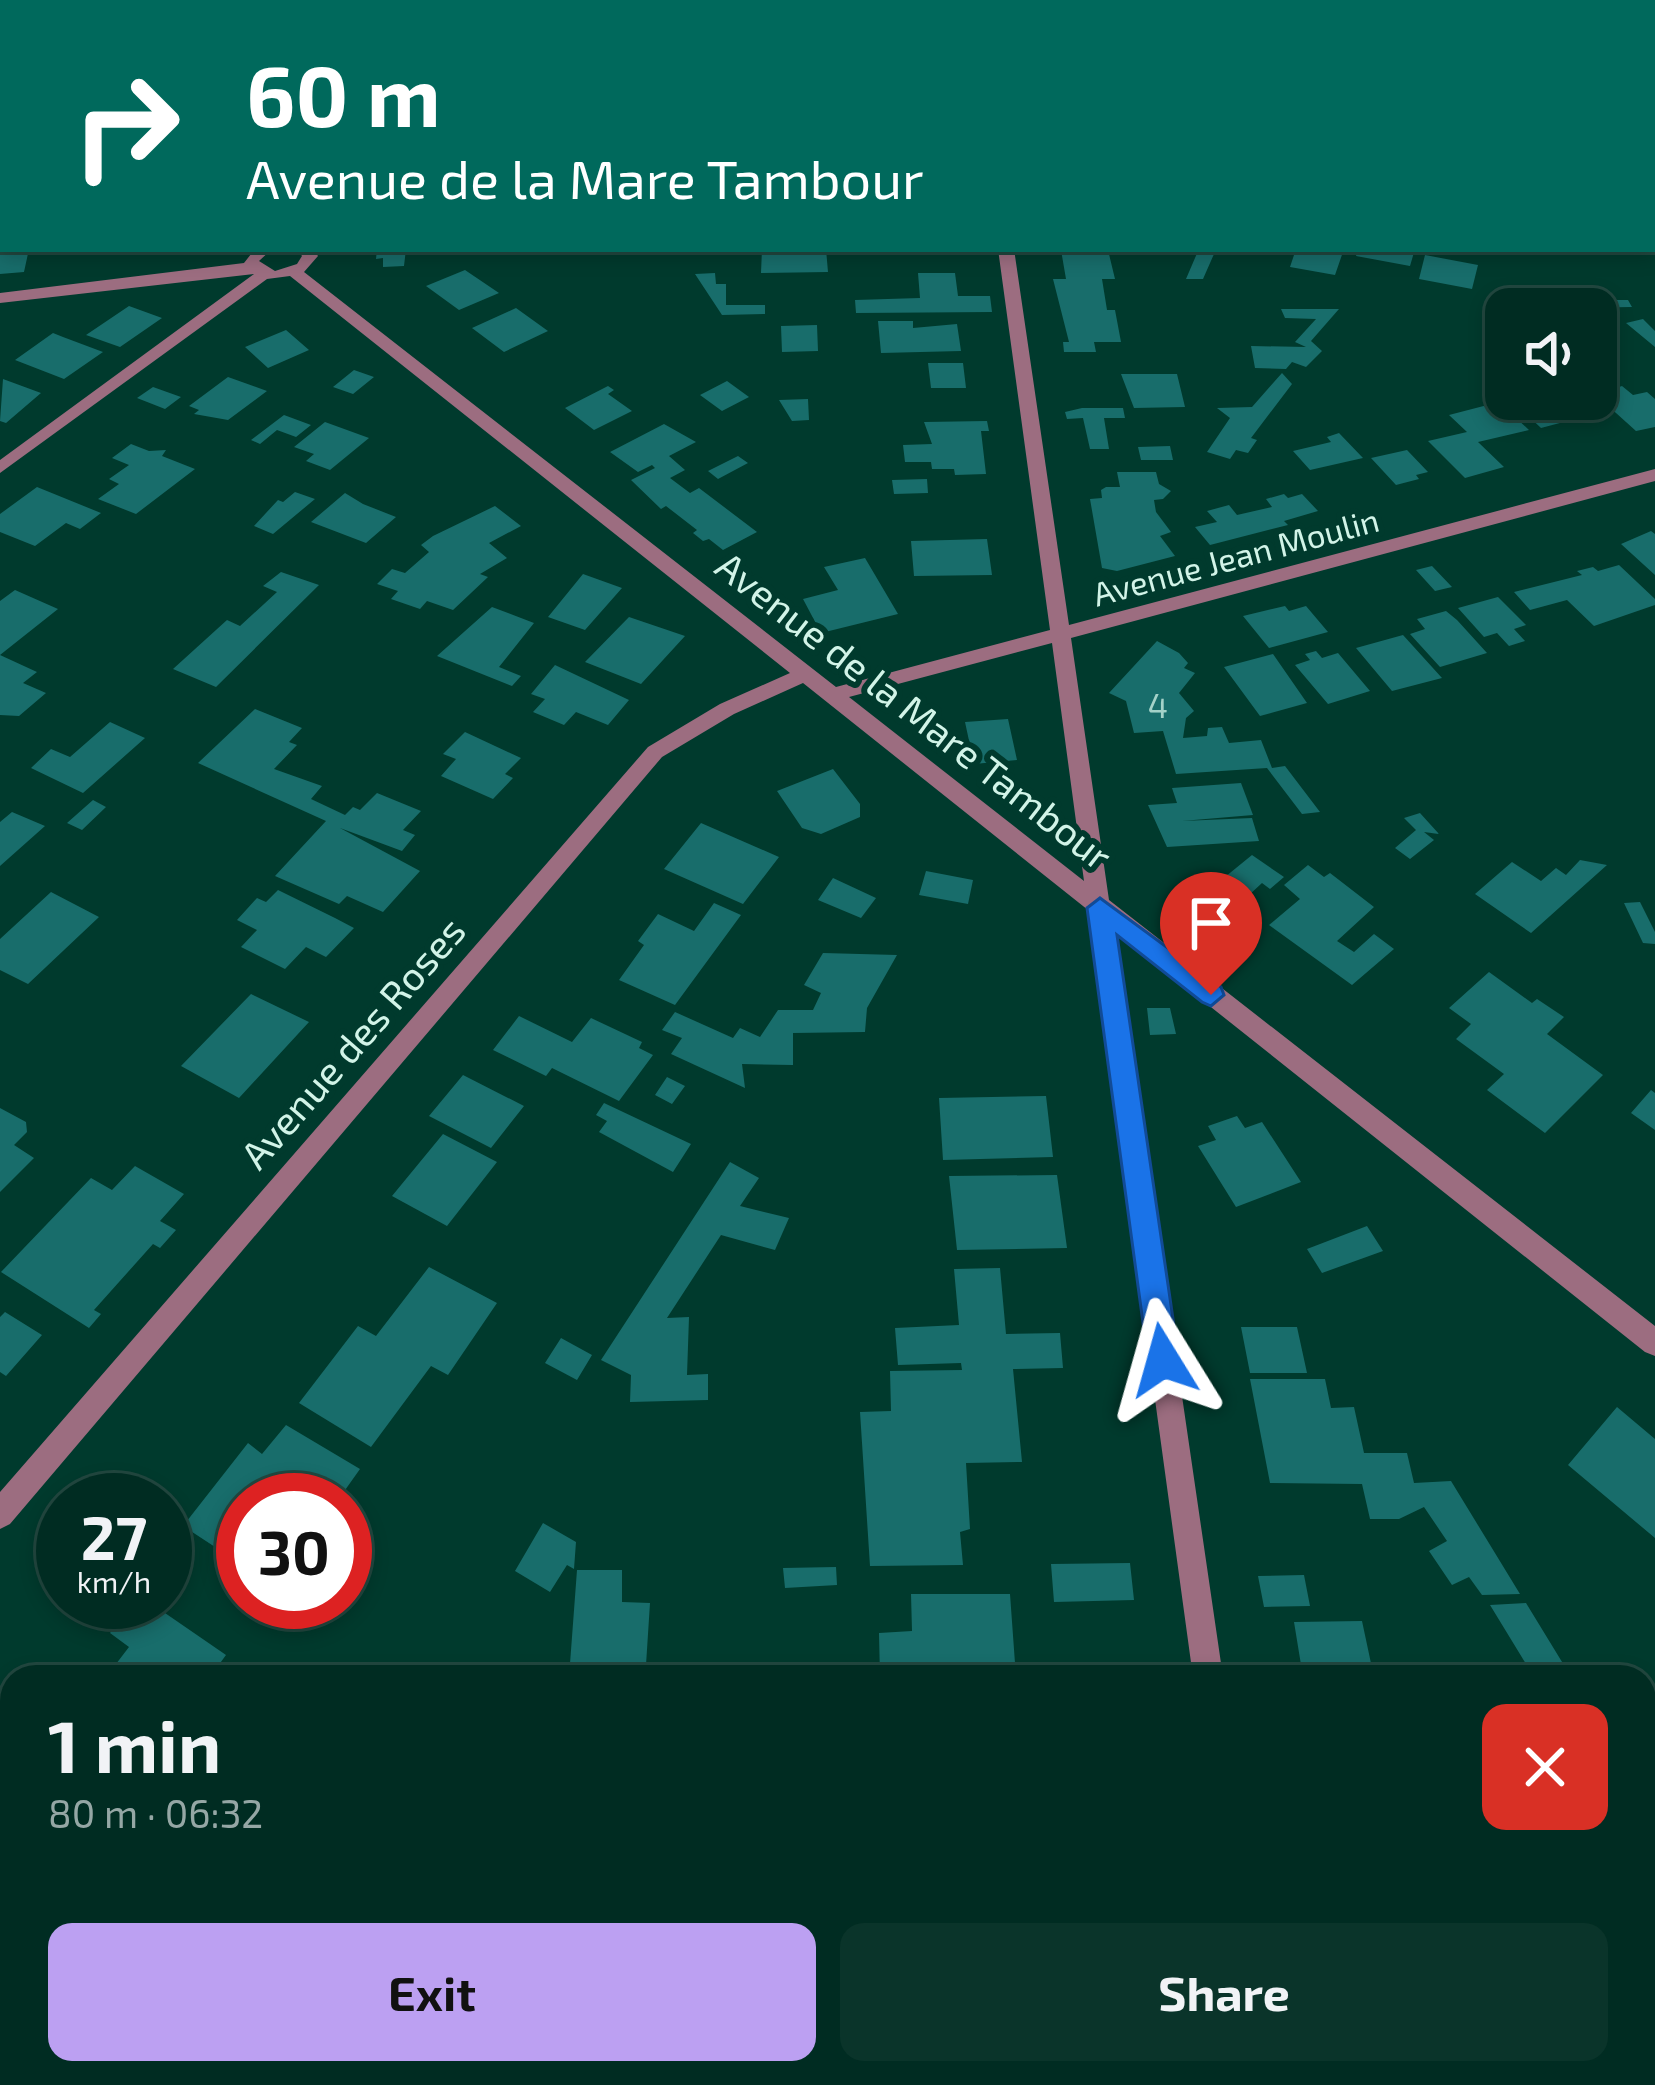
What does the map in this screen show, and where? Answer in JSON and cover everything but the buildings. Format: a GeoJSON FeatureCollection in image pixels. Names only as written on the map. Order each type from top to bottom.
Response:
{"type":"FeatureCollection","features":[{"type":"Feature","properties":{"kind":"street"},"geometry":{"type":"LineString","coordinates":[[258,271],[251,260],[260,252]]}},
{"type":"Feature","properties":{"kind":"street"},"geometry":{"type":"LineString","coordinates":[[0,298],[258,271],[296,272],[309,262],[306,252]]}},
{"type":"Feature","properties":{"kind":"street"},"geometry":{"type":"LineString","coordinates":[[1006,252],[1206,1665]]}},
{"type":"Feature","properties":{"kind":"street"},"geometry":{"type":"LineString","coordinates":[[0,468],[258,271]]}},
{"type":"Feature","properties":{"kind":"street","name":"Avenue de la Mare Tambour"},"geometry":{"type":"LineString","coordinates":[[296,272],[1655,1343]]}},
{"type":"Feature","properties":{"kind":"street","name":"Avenue Jean Moulin"},"geometry":{"type":"LineString","coordinates":[[832,695],[1655,475]]}},
{"type":"Feature","properties":{"kind":"street","name":"Avenue des Roses"},"geometry":{"type":"LineString","coordinates":[[0,1514],[655,752],[728,709],[805,674]]}},
{"type":"Feature","properties":{"kind":"route"},"geometry":{"type":"LineString","coordinates":[[1163,1360],[1100,908],[1211,995]]}}]}
